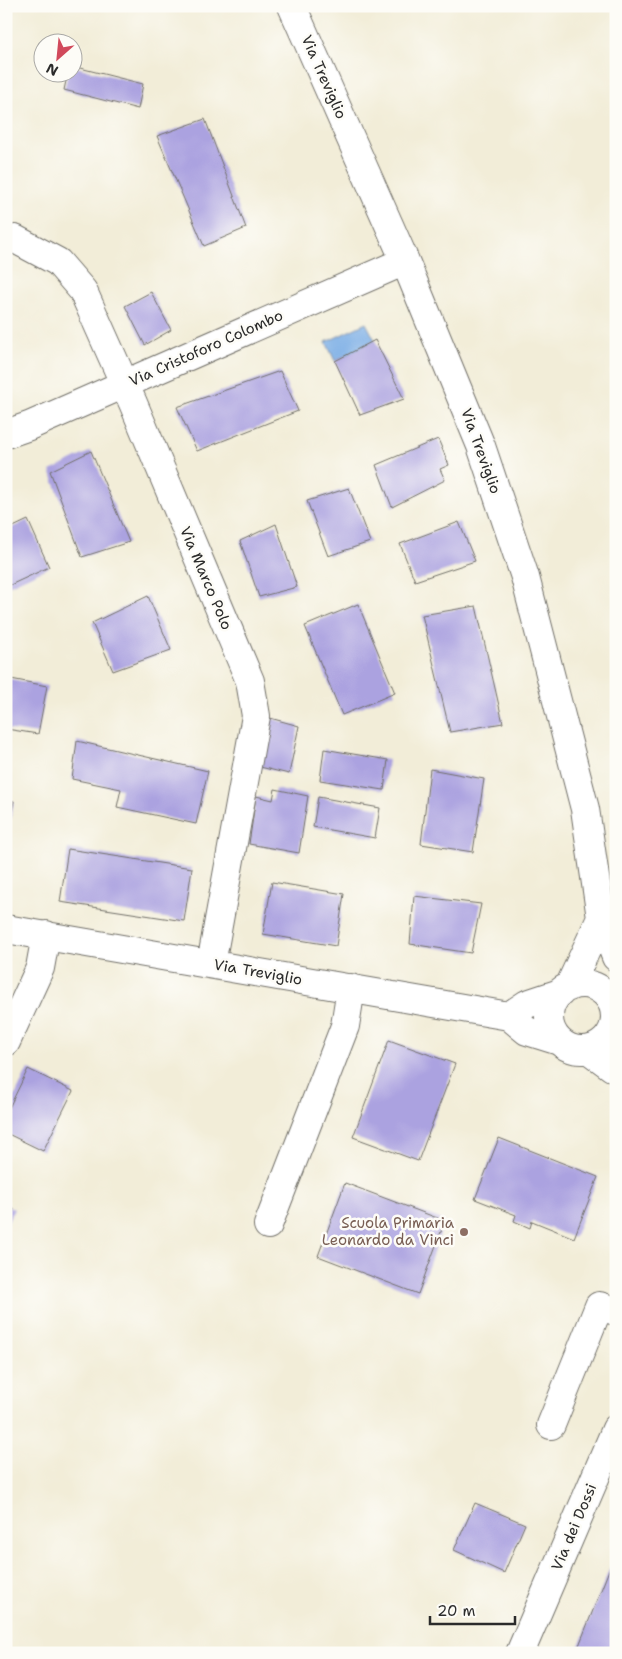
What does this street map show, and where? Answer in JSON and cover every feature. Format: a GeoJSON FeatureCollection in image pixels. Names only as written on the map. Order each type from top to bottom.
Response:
{"type":"FeatureCollection","features":[{"type":"Feature","properties":{"kind":"street","name":"Via Treviglio"},"geometry":{"type":"LineString","coordinates":[[292,6],[405,261],[481,446],[525,577],[585,810],[601,918],[616,957],[615,1022]]}},
{"type":"Feature","properties":{"kind":"street","name":"Via Marco Polo"},"geometry":{"type":"LineString","coordinates":[[16,239],[58,262],[83,291],[250,681],[256,716],[211,964]]}},
{"type":"Feature","properties":{"kind":"street","name":"Via Cristoforo Colombo"},"geometry":{"type":"LineString","coordinates":[[6,434],[29,426],[405,261]]}},
{"type":"Feature","properties":{"kind":"street"},"geometry":{"type":"LineString","coordinates":[[509,1016],[527,1004],[564,990],[580,984],[591,985],[601,990],[609,998],[615,1022],[608,1038],[600,1046],[589,1050],[568,1048],[552,1033],[549,1016],[553,1001],[564,990],[601,918]]}},
{"type":"Feature","properties":{"kind":"street","name":"Via Treviglio"},"geometry":{"type":"LineString","coordinates":[[6,929],[509,1016],[527,1031],[559,1041]]}},
{"type":"Feature","properties":{"kind":"street"},"geometry":{"type":"LineString","coordinates":[[6,1042],[40,968],[46,936]]}},
{"type":"Feature","properties":{"kind":"street"},"geometry":{"type":"LineString","coordinates":[[268,1225],[344,1026],[351,988]]}},
{"type":"Feature","properties":{"kind":"street"},"geometry":{"type":"LineString","coordinates":[[589,1050],[616,1068]]}},
{"type":"Feature","properties":{"kind":"street"},"geometry":{"type":"LineString","coordinates":[[551,1425],[599,1306],[616,1311]]}},
{"type":"Feature","properties":{"kind":"street","name":"Via dei Dossi"},"geometry":{"type":"LineString","coordinates":[[520,1653],[616,1429]]}},
{"type":"Feature","properties":{"kind":"water"},"geometry":{"type":"Polygon","coordinates":[[[366,323],[375,340],[335,361],[326,342],[366,323]]]}},
{"type":"Feature","properties":{"kind":"building"},"geometry":{"type":"Polygon","coordinates":[[[82,69],[143,84],[138,109],[64,90],[66,82],[82,82],[82,69]]]}},
{"type":"Feature","properties":{"kind":"building"},"geometry":{"type":"Polygon","coordinates":[[[6,82],[11,84],[7,96],[6,96],[6,82]]]}},
{"type":"Feature","properties":{"kind":"building"},"geometry":{"type":"Polygon","coordinates":[[[205,119],[246,228],[204,246],[157,136],[205,119]]]}},
{"type":"Feature","properties":{"kind":"building"},"geometry":{"type":"Polygon","coordinates":[[[151,292],[171,330],[145,345],[125,306],[151,292]]]}},
{"type":"Feature","properties":{"kind":"building"},"geometry":{"type":"Polygon","coordinates":[[[375,340],[404,399],[360,415],[335,361],[375,340]]]}},
{"type":"Feature","properties":{"kind":"building"},"geometry":{"type":"Polygon","coordinates":[[[280,371],[298,411],[197,451],[177,407],[280,371]]]}},
{"type":"Feature","properties":{"kind":"building"},"geometry":{"type":"Polygon","coordinates":[[[438,439],[449,465],[440,469],[445,480],[392,507],[376,465],[438,439]]]}},
{"type":"Feature","properties":{"kind":"building"},"geometry":{"type":"Polygon","coordinates":[[[91,451],[129,542],[82,557],[50,471],[91,451]]]}},
{"type":"Feature","properties":{"kind":"building"},"geometry":{"type":"Polygon","coordinates":[[[349,488],[370,542],[328,556],[307,501],[349,488]]]}},
{"type":"Feature","properties":{"kind":"building"},"geometry":{"type":"Polygon","coordinates":[[[28,520],[49,567],[6,587],[6,525],[9,529],[28,520]]]}},
{"type":"Feature","properties":{"kind":"building"},"geometry":{"type":"Polygon","coordinates":[[[459,522],[475,561],[415,581],[400,544],[459,522]]]}},
{"type":"Feature","properties":{"kind":"building"},"geometry":{"type":"Polygon","coordinates":[[[276,524],[297,587],[259,597],[240,541],[276,524]]]}},
{"type":"Feature","properties":{"kind":"building"},"geometry":{"type":"Polygon","coordinates":[[[148,596],[171,650],[113,671],[92,623],[148,596]]]}},
{"type":"Feature","properties":{"kind":"building"},"geometry":{"type":"Polygon","coordinates":[[[358,604],[395,693],[342,715],[305,626],[358,604]]]}},
{"type":"Feature","properties":{"kind":"building"},"geometry":{"type":"Polygon","coordinates":[[[476,606],[503,723],[450,732],[422,615],[476,606]]]}},
{"type":"Feature","properties":{"kind":"building"},"geometry":{"type":"Polygon","coordinates":[[[6,678],[47,686],[38,734],[6,729],[6,678]]]}},
{"type":"Feature","properties":{"kind":"building"},"geometry":{"type":"Polygon","coordinates":[[[270,718],[299,726],[289,774],[260,767],[270,718]]]}},
{"type":"Feature","properties":{"kind":"building"},"geometry":{"type":"Polygon","coordinates":[[[77,741],[208,771],[196,824],[117,807],[121,789],[72,779],[77,741]]]}},
{"type":"Feature","properties":{"kind":"building"},"geometry":{"type":"Polygon","coordinates":[[[324,749],[388,760],[384,790],[320,780],[324,749]]]}},
{"type":"Feature","properties":{"kind":"building"},"geometry":{"type":"Polygon","coordinates":[[[430,769],[484,779],[473,852],[421,844],[430,769]]]}},
{"type":"Feature","properties":{"kind":"building"},"geometry":{"type":"Polygon","coordinates":[[[275,789],[308,796],[299,853],[249,844],[256,796],[273,800],[275,789]]]}},
{"type":"Feature","properties":{"kind":"building"},"geometry":{"type":"Polygon","coordinates":[[[318,797],[380,808],[375,838],[313,827],[318,797]]]}},
{"type":"Feature","properties":{"kind":"building"},"geometry":{"type":"Polygon","coordinates":[[[6,800],[14,801],[7,835],[6,835],[6,800]]]}},
{"type":"Feature","properties":{"kind":"building"},"geometry":{"type":"Polygon","coordinates":[[[68,849],[192,868],[184,921],[60,902],[68,849]]]}},
{"type":"Feature","properties":{"kind":"building"},"geometry":{"type":"Polygon","coordinates":[[[272,882],[344,894],[336,946],[263,934],[272,882]]]}},
{"type":"Feature","properties":{"kind":"building"},"geometry":{"type":"Polygon","coordinates":[[[414,896],[481,904],[471,953],[410,944],[414,896]]]}},
{"type":"Feature","properties":{"kind":"building"},"geometry":{"type":"Polygon","coordinates":[[[389,1040],[455,1064],[418,1161],[353,1137],[389,1040]]]}},
{"type":"Feature","properties":{"kind":"building"},"geometry":{"type":"Polygon","coordinates":[[[28,1069],[73,1091],[43,1151],[6,1133],[6,1114],[28,1069]]]}},
{"type":"Feature","properties":{"kind":"building"},"geometry":{"type":"Polygon","coordinates":[[[499,1138],[598,1177],[574,1238],[532,1221],[530,1228],[514,1221],[516,1215],[475,1199],[499,1138]]]}},
{"type":"Feature","properties":{"kind":"building"},"geometry":{"type":"Polygon","coordinates":[[[345,1183],[445,1221],[418,1294],[318,1256],[345,1183]]]}},
{"type":"Feature","properties":{"kind":"building"},"geometry":{"type":"Polygon","coordinates":[[[6,1206],[14,1209],[6,1226],[6,1206]]]}},
{"type":"Feature","properties":{"kind":"building"},"geometry":{"type":"Polygon","coordinates":[[[475,1503],[525,1524],[504,1573],[454,1550],[475,1503]]]}},
{"type":"Feature","properties":{"kind":"building"},"geometry":{"type":"Polygon","coordinates":[[[611,1565],[616,1567],[616,1653],[576,1653],[611,1565]]]}},
{"type":"Feature","properties":{"kind":"place","name":"Scuola Primaria Leonardo da Vinci"},"geometry":{"type":"Point","coordinates":[464,1232]}}]}
